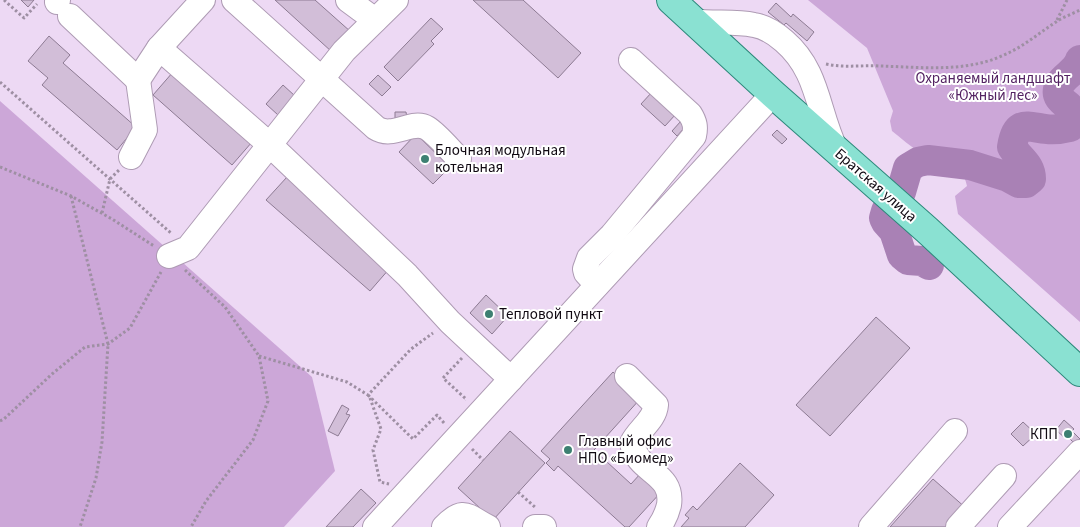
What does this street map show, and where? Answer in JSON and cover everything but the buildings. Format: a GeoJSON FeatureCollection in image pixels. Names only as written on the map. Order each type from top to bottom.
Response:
{"type":"FeatureCollection","features":[{"type":"Feature","properties":{"kind":"main road","name":"Братская улица"},"geometry":{"type":"LineString","coordinates":[[671,0],[773,94],[927,230],[1080,372]]}},
{"type":"Feature","properties":{"kind":"lane"},"geometry":{"type":"LineString","coordinates":[[138,80],[159,48],[203,0]]}},
{"type":"Feature","properties":{"kind":"lane"},"geometry":{"type":"LineString","coordinates":[[234,0],[381,131],[386,132],[423,126],[459,158]]}},
{"type":"Feature","properties":{"kind":"lane"},"geometry":{"type":"LineString","coordinates":[[348,0],[376,20]]}},
{"type":"Feature","properties":{"kind":"lane"},"geometry":{"type":"LineString","coordinates":[[178,252],[270,145],[344,51],[396,0]]}},
{"type":"Feature","properties":{"kind":"lane"},"geometry":{"type":"LineString","coordinates":[[56,4],[138,80],[145,130],[131,157]]}},
{"type":"Feature","properties":{"kind":"lane"},"geometry":{"type":"LineString","coordinates":[[693,21],[756,25],[776,33],[793,48],[815,85],[829,135],[836,150]]}},
{"type":"Feature","properties":{"kind":"lane"},"geometry":{"type":"LineString","coordinates":[[159,48],[270,145],[407,275],[450,322],[512,379]]}},
{"type":"Feature","properties":{"kind":"lane"},"geometry":{"type":"LineString","coordinates":[[597,285],[586,273],[585,269],[589,258],[606,242],[694,136],[695,130],[695,121],[690,114],[632,60]]}},
{"type":"Feature","properties":{"kind":"lane"},"geometry":{"type":"LineString","coordinates":[[375,527],[411,488],[450,424],[512,379],[773,94]]}},
{"type":"Feature","properties":{"kind":"lane"},"geometry":{"type":"LineString","coordinates":[[683,149],[704,169]]}},
{"type":"Feature","properties":{"kind":"lane"},"geometry":{"type":"LineString","coordinates":[[627,376],[656,405],[656,410],[632,443],[636,455],[669,488],[670,498],[667,513],[660,527]]}},
{"type":"Feature","properties":{"kind":"lane"},"geometry":{"type":"LineString","coordinates":[[871,527],[955,431]]}},
{"type":"Feature","properties":{"kind":"lane"},"geometry":{"type":"LineString","coordinates":[[1010,527],[1075,467]]}},
{"type":"Feature","properties":{"kind":"lane"},"geometry":{"type":"LineString","coordinates":[[958,527],[1004,476]]}},
{"type":"Feature","properties":{"kind":"lane"},"geometry":{"type":"LineString","coordinates":[[444,527],[455,517],[462,515],[474,517],[488,527]]}},
{"type":"Feature","properties":{"kind":"lane"},"geometry":{"type":"LineString","coordinates":[[535,527],[544,527]]}},
{"type":"Feature","properties":{"kind":"path"},"geometry":{"type":"LineString","coordinates":[[4,0],[24,18],[56,4]]}},
{"type":"Feature","properties":{"kind":"path"},"geometry":{"type":"LineString","coordinates":[[1057,21],[1067,0]]}},
{"type":"Feature","properties":{"kind":"path"},"geometry":{"type":"LineString","coordinates":[[825,64],[850,67],[944,68],[976,64],[1004,56],[1036,38],[1057,21],[1080,10]]}},
{"type":"Feature","properties":{"kind":"path"},"geometry":{"type":"LineString","coordinates":[[0,82],[110,179],[178,252],[225,307],[259,356],[268,401],[253,440],[206,501],[191,527]]}},
{"type":"Feature","properties":{"kind":"path"},"geometry":{"type":"LineString","coordinates":[[102,213],[110,179],[131,157]]}},
{"type":"Feature","properties":{"kind":"path"},"geometry":{"type":"LineString","coordinates":[[0,167],[71,196],[178,252]]}},
{"type":"Feature","properties":{"kind":"path"},"geometry":{"type":"LineString","coordinates":[[71,196],[108,344],[102,442],[96,478],[80,527]]}},
{"type":"Feature","properties":{"kind":"path"},"geometry":{"type":"LineString","coordinates":[[0,421],[52,374],[86,347],[108,344],[130,328],[178,252]]}},
{"type":"Feature","properties":{"kind":"path"},"geometry":{"type":"LineString","coordinates":[[368,395],[412,349],[450,322]]}},
{"type":"Feature","properties":{"kind":"path"},"geometry":{"type":"LineString","coordinates":[[460,405],[466,399],[444,378],[474,345]]}},
{"type":"Feature","properties":{"kind":"path"},"geometry":{"type":"LineString","coordinates":[[259,356],[347,382],[368,395],[412,439],[437,415],[450,424],[483,460]]}},
{"type":"Feature","properties":{"kind":"path"},"geometry":{"type":"LineString","coordinates":[[368,395],[381,429],[373,450],[380,482],[411,488]]}},
{"type":"Feature","properties":{"kind":"green space","name":"Охраняемый ландшафт «Южный лес»"},"geometry":{"type":"Polygon","coordinates":[[[808,0],[1080,0],[1080,322],[958,214],[955,196],[967,186],[961,171],[950,164],[921,153],[892,131],[890,121],[893,111],[867,48],[808,0]]]}},
{"type":"Feature","properties":{"kind":"green space"},"geometry":{"type":"Polygon","coordinates":[[[0,101],[312,377],[335,471],[284,527],[0,527],[0,101]]]}},
{"type":"Feature","properties":{"kind":"waterway"},"geometry":{"type":"LineString","coordinates":[[901,192],[908,168],[918,162],[928,160],[970,165],[1008,177],[1019,183],[1026,183],[1031,179],[1031,174],[1012,147],[1016,133],[1022,127],[1052,129],[1070,127],[1077,117],[1072,109],[1061,100],[1058,89],[1062,81],[1080,60]]}},
{"type":"Feature","properties":{"kind":"waterway"},"geometry":{"type":"LineString","coordinates":[[886,211],[884,218],[894,231],[902,255],[908,260],[922,261],[929,265]]}},
{"type":"Feature","properties":{"kind":"place","name":"Блочная модульная котельная"},"geometry":{"type":"Point","coordinates":[425,159]}},
{"type":"Feature","properties":{"kind":"place","name":"Тепловой пункт"},"geometry":{"type":"Point","coordinates":[489,314]}},
{"type":"Feature","properties":{"kind":"place","name":"КПП"},"geometry":{"type":"Point","coordinates":[1068,434]}},
{"type":"Feature","properties":{"kind":"place","name":"Главный офис НПО «Биомед»"},"geometry":{"type":"Point","coordinates":[568,450]}}]}
